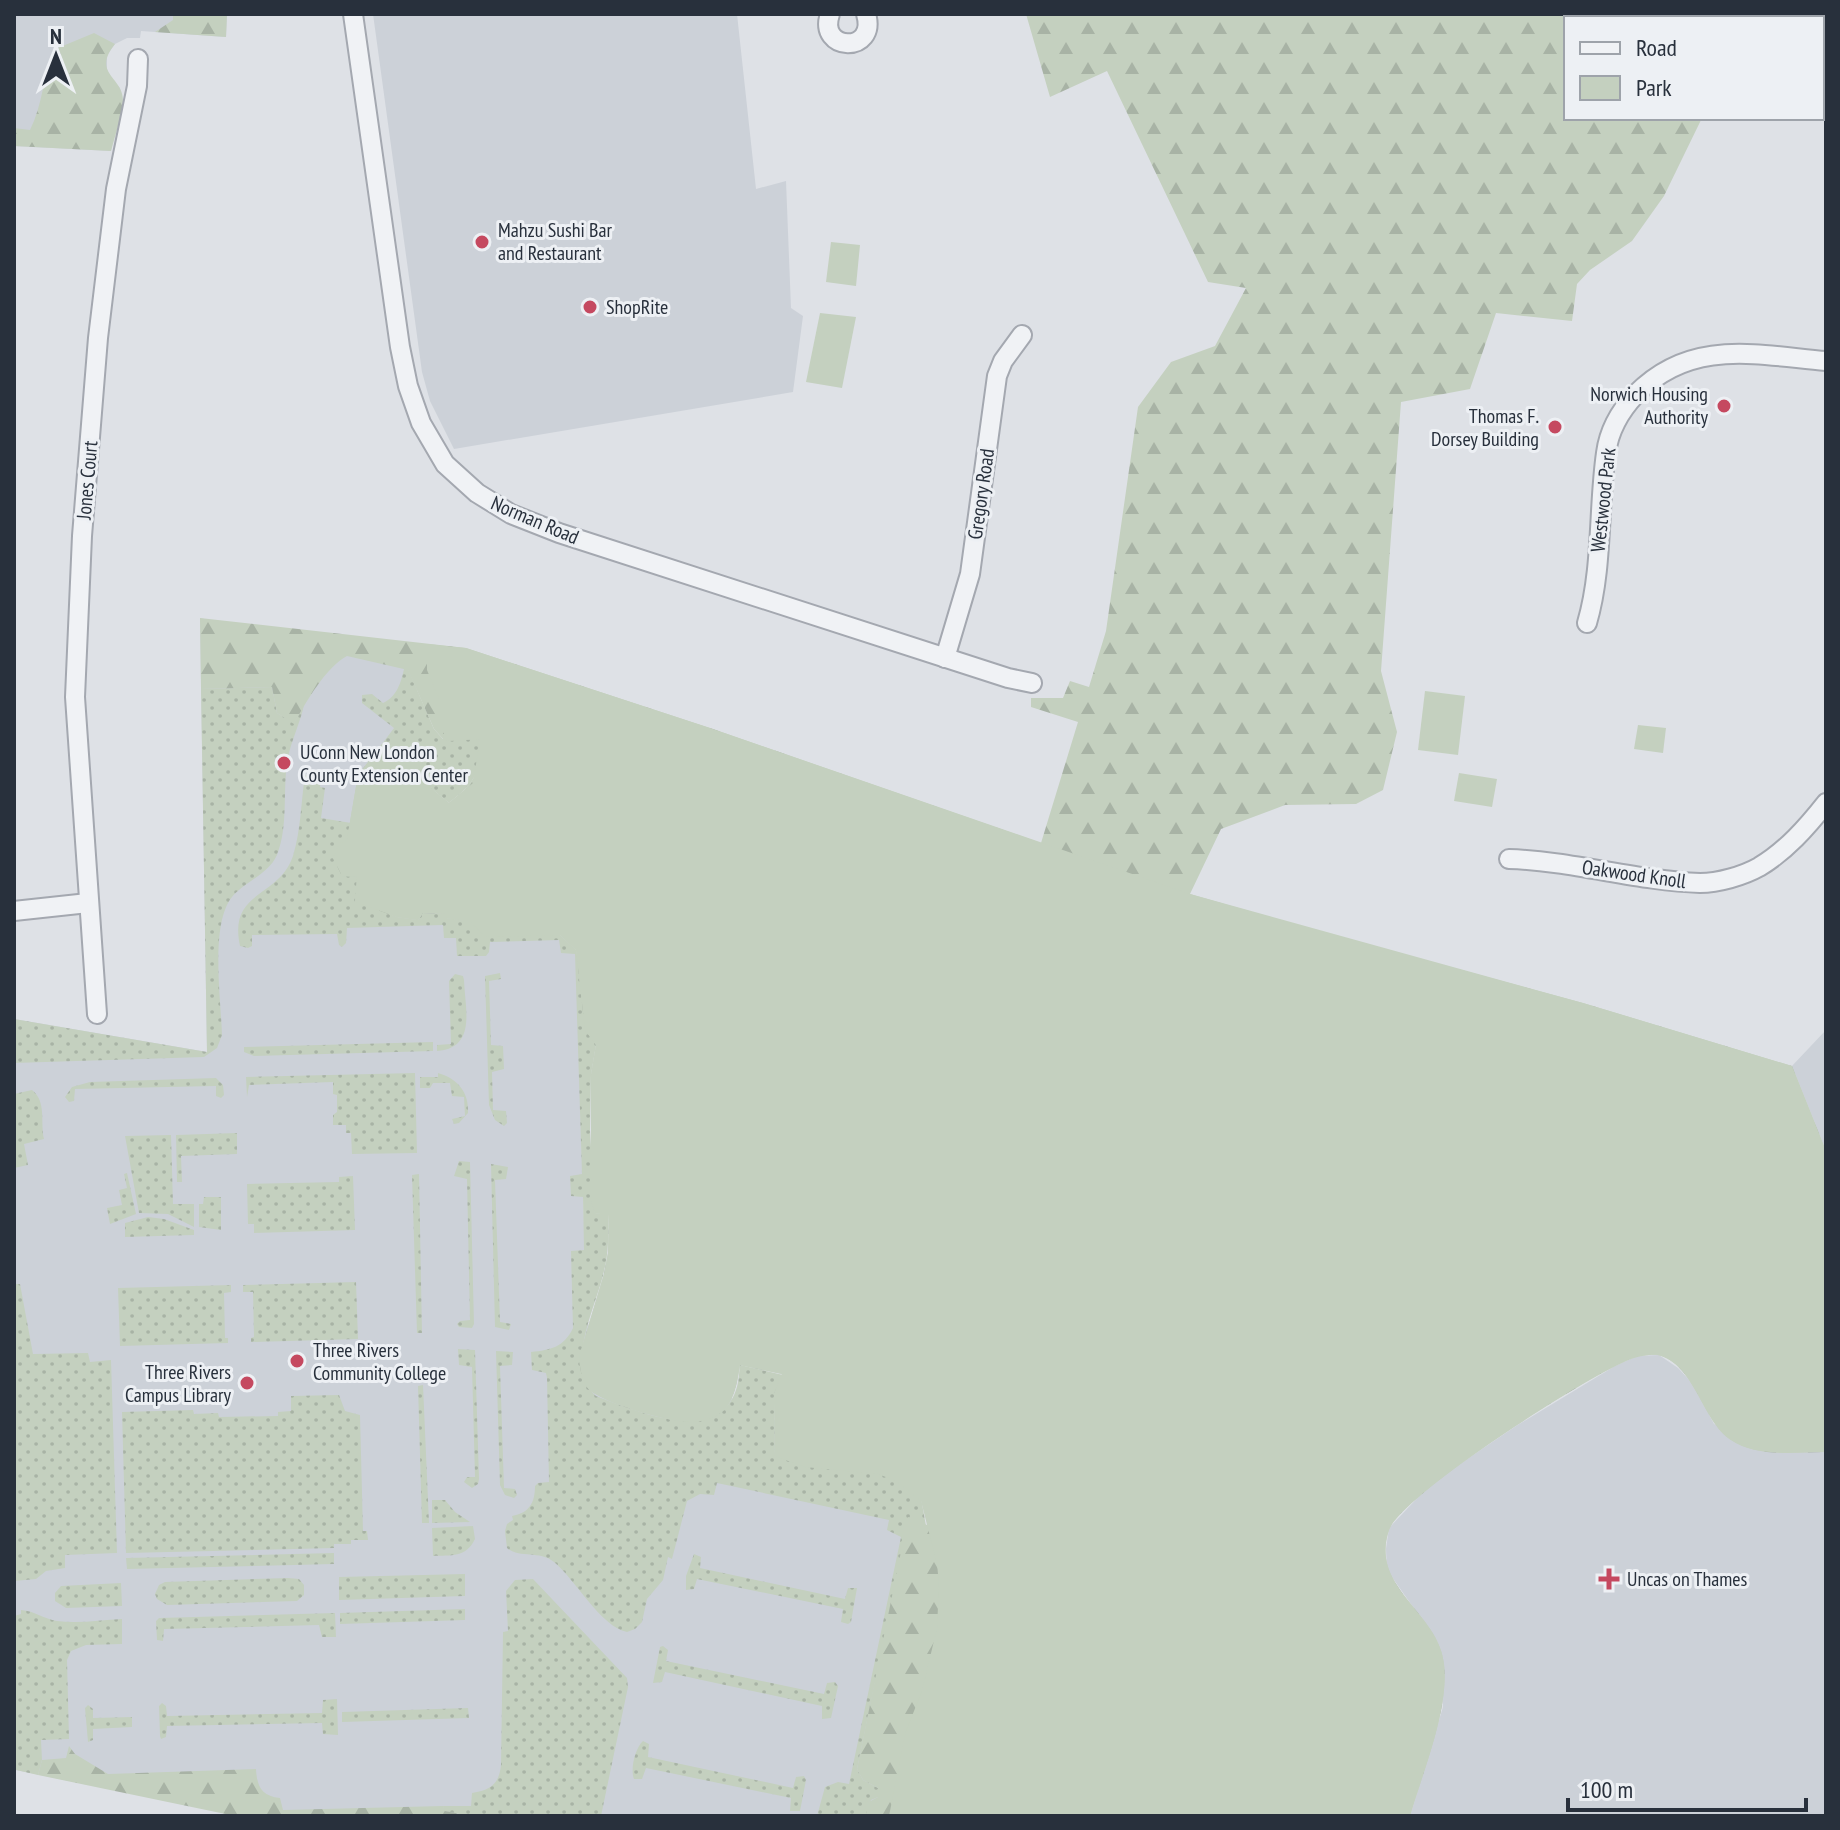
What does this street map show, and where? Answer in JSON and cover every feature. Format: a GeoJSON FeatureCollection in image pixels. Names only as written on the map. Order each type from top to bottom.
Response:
{"type":"FeatureCollection","features":[{"type":"Feature","properties":{"kind":"street","name":"Norman Road"},"geometry":{"type":"LineString","coordinates":[[353,14],[405,374],[421,423],[445,464],[487,500],[540,526],[945,658],[1032,683]]}},
{"type":"Feature","properties":{"kind":"street"},"geometry":{"type":"LineString","coordinates":[[830,14],[827,23],[831,36],[848,44],[865,35],[866,14]]}},
{"type":"Feature","properties":{"kind":"street","name":"Jones Court"},"geometry":{"type":"LineString","coordinates":[[97,1014],[75,697],[82,536],[104,293],[116,189],[137,86],[138,59]]}},
{"type":"Feature","properties":{"kind":"street","name":"Gregory Road"},"geometry":{"type":"LineString","coordinates":[[945,658],[970,574],[997,376],[1003,361],[1022,335]]}},
{"type":"Feature","properties":{"kind":"street","name":"Westwood Park"},"geometry":{"type":"LineString","coordinates":[[1587,623],[1594,591],[1606,450],[1614,424],[1628,403],[1664,371],[1699,356],[1728,353],[1826,361]]}},
{"type":"Feature","properties":{"kind":"street","name":"Oakwood Knoll"},"geometry":{"type":"LineString","coordinates":[[1509,859],[1547,861],[1685,881],[1716,881],[1750,871],[1774,857],[1791,843],[1826,803]]}},
{"type":"Feature","properties":{"kind":"street"},"geometry":{"type":"LineString","coordinates":[[14,911],[88,903]]}},
{"type":"Feature","properties":{"kind":"shaded area"},"geometry":{"type":"Polygon","coordinates":[[[14,14],[227,14],[226,37],[141,31],[140,38],[127,38],[115,44],[107,55],[107,69],[120,88],[123,100],[111,151],[14,146],[14,14]]]}},
{"type":"Feature","properties":{"kind":"shaded area"},"geometry":{"type":"Polygon","coordinates":[[[373,14],[737,14],[756,189],[786,181],[791,308],[803,316],[793,392],[454,449],[430,401],[422,372],[373,14]]]}},
{"type":"Feature","properties":{"kind":"shaded area","name":"Three Rivers Community College"},"geometry":{"type":"Polygon","coordinates":[[[200,618],[427,670],[351,822],[347,839],[560,935],[576,950],[587,1325],[905,1486],[889,1816],[241,1816],[16,1770],[14,1019],[207,1052],[200,618]]]}},
{"type":"Feature","properties":{"kind":"shaded area"},"geometry":{"type":"Polygon","coordinates":[[[1826,1030],[1826,1151],[1792,1066],[1826,1030]]]}},
{"type":"Feature","properties":{"kind":"shaded area","name":"Uncas on Thames"},"geometry":{"type":"Polygon","coordinates":[[[1659,1355],[1678,1368],[1694,1385],[1714,1424],[1774,1452],[1826,1452],[1826,1816],[1410,1816],[1443,1707],[1437,1641],[1387,1570],[1389,1528],[1442,1476],[1516,1426],[1615,1366],[1637,1356],[1659,1355]]]}},
{"type":"Feature","properties":{"kind":"green space"},"geometry":{"type":"Polygon","coordinates":[[[173,14],[227,14],[226,37],[155,32],[173,20],[173,14]]]}},
{"type":"Feature","properties":{"kind":"green space"},"geometry":{"type":"Polygon","coordinates":[[[1026,14],[1709,14],[1564,16],[1564,120],[1701,120],[1664,196],[1632,241],[1590,270],[1577,284],[1572,321],[1496,313],[1470,389],[1401,402],[1381,671],[1397,732],[1383,790],[1356,804],[1285,805],[1221,829],[1190,894],[1583,1003],[1792,1066],[1826,1151],[1826,1452],[1777,1453],[1742,1446],[1721,1431],[1681,1369],[1671,1360],[1658,1355],[1643,1356],[1581,1385],[1501,1436],[1427,1490],[1401,1513],[1389,1530],[1385,1550],[1388,1568],[1396,1584],[1430,1629],[1444,1664],[1445,1682],[1439,1720],[1410,1816],[867,1816],[865,1804],[878,1797],[878,1788],[863,1780],[857,1769],[908,1517],[927,1525],[946,1454],[765,1286],[805,1467],[775,1456],[774,1393],[782,1374],[740,1365],[728,1405],[718,1415],[693,1422],[637,1411],[605,1399],[587,1387],[579,1357],[604,1274],[609,1215],[595,1213],[591,1201],[591,1075],[596,1045],[585,1030],[576,950],[560,935],[485,937],[471,922],[446,918],[447,914],[423,913],[418,920],[397,917],[355,902],[357,877],[342,876],[333,858],[339,844],[347,839],[358,775],[382,744],[418,751],[432,789],[449,803],[474,777],[479,761],[480,739],[445,741],[434,729],[408,670],[347,656],[324,676],[294,724],[277,713],[272,687],[201,689],[200,618],[466,648],[710,728],[1041,843],[1078,722],[1031,707],[1031,698],[1063,698],[1070,681],[1089,687],[1106,631],[1138,407],[1171,362],[1215,346],[1246,288],[1208,282],[1107,71],[1050,97],[1026,14]]]}},
{"type":"Feature","properties":{"kind":"green space"},"geometry":{"type":"Polygon","coordinates":[[[94,33],[115,44],[106,62],[123,101],[111,151],[14,146],[14,128],[30,130],[53,50],[94,33]]]}},
{"type":"Feature","properties":{"kind":"green space"},"geometry":{"type":"Polygon","coordinates":[[[831,242],[860,245],[856,286],[826,282],[831,242]]]}},
{"type":"Feature","properties":{"kind":"green space"},"geometry":{"type":"Polygon","coordinates":[[[820,313],[856,317],[842,388],[806,382],[820,313]]]}},
{"type":"Feature","properties":{"kind":"green space"},"geometry":{"type":"Polygon","coordinates":[[[427,644],[466,648],[710,728],[1190,894],[1583,1003],[1792,1066],[1826,1151],[1826,1452],[1789,1453],[1742,1446],[1721,1431],[1681,1369],[1671,1360],[1646,1355],[1612,1367],[1542,1409],[1427,1490],[1401,1513],[1389,1530],[1385,1550],[1388,1568],[1396,1584],[1430,1629],[1444,1664],[1445,1682],[1439,1720],[1410,1816],[889,1816],[906,1731],[922,1691],[937,1628],[937,1564],[921,1501],[896,1481],[878,1474],[805,1467],[775,1456],[774,1393],[782,1374],[740,1365],[734,1392],[724,1410],[716,1416],[694,1422],[637,1411],[605,1399],[587,1387],[579,1357],[604,1274],[609,1215],[595,1213],[591,1201],[591,1075],[596,1045],[585,1030],[576,950],[560,935],[485,937],[471,922],[446,918],[447,914],[423,913],[418,920],[397,917],[355,902],[357,877],[342,876],[333,858],[339,844],[347,839],[358,775],[382,744],[418,751],[432,789],[449,803],[473,783],[480,739],[445,741],[439,699],[427,670],[427,644]]]}},
{"type":"Feature","properties":{"kind":"green space"},"geometry":{"type":"Polygon","coordinates":[[[404,669],[408,669],[434,729],[443,739],[480,739],[475,776],[449,803],[432,789],[417,751],[382,744],[394,728],[362,703],[362,695],[372,694],[383,703],[392,697],[404,669]]]}},
{"type":"Feature","properties":{"kind":"green space"},"geometry":{"type":"Polygon","coordinates":[[[272,687],[277,713],[294,723],[304,705],[288,757],[283,832],[277,855],[268,868],[232,897],[225,909],[218,963],[222,1035],[217,1048],[204,1057],[14,1063],[14,1019],[207,1052],[201,689],[272,687]]]}},
{"type":"Feature","properties":{"kind":"green space"},"geometry":{"type":"Polygon","coordinates":[[[1425,691],[1465,696],[1458,755],[1418,750],[1425,691]]]}},
{"type":"Feature","properties":{"kind":"green space"},"geometry":{"type":"Polygon","coordinates":[[[1638,725],[1666,728],[1663,753],[1634,749],[1638,725]]]}},
{"type":"Feature","properties":{"kind":"green space"},"geometry":{"type":"Polygon","coordinates":[[[1459,773],[1497,779],[1492,807],[1454,801],[1459,773]]]}},
{"type":"Feature","properties":{"kind":"green space"},"geometry":{"type":"Polygon","coordinates":[[[305,775],[321,779],[320,787],[325,788],[321,818],[351,823],[352,857],[377,909],[397,917],[418,920],[423,913],[448,914],[447,918],[560,935],[576,950],[596,1045],[591,1075],[590,1130],[595,1213],[609,1214],[606,1264],[582,1353],[582,1369],[587,1384],[596,1396],[652,1415],[693,1421],[711,1417],[726,1407],[736,1390],[740,1365],[783,1375],[774,1393],[775,1456],[879,1263],[926,1526],[909,1518],[857,1769],[863,1780],[878,1788],[878,1797],[871,1800],[867,1816],[817,1816],[825,1787],[838,1782],[849,1784],[901,1537],[887,1530],[889,1520],[717,1483],[714,1495],[700,1494],[687,1501],[672,1559],[668,1557],[663,1580],[647,1599],[642,1622],[627,1632],[598,1612],[554,1562],[507,1548],[505,1531],[507,1524],[513,1520],[512,1516],[530,1506],[538,1483],[549,1482],[547,1378],[546,1373],[532,1370],[531,1352],[556,1346],[573,1328],[571,1251],[584,1250],[583,1197],[571,1196],[570,1176],[582,1174],[575,954],[561,953],[559,940],[490,942],[486,956],[457,956],[456,938],[444,938],[443,925],[347,928],[346,943],[342,947],[337,934],[252,935],[252,946],[240,946],[238,928],[241,914],[286,870],[293,856],[305,775]]]}},
{"type":"Feature","properties":{"kind":"green space"},"geometry":{"type":"Polygon","coordinates":[[[500,973],[501,979],[489,981],[491,1045],[503,1046],[504,1069],[492,1072],[493,1110],[506,1111],[507,1123],[504,1126],[495,1120],[489,1105],[485,976],[500,973]]]}},
{"type":"Feature","properties":{"kind":"green space"},"geometry":{"type":"Polygon","coordinates":[[[455,974],[463,976],[464,980],[466,1025],[458,1043],[437,1051],[437,1045],[451,1044],[449,981],[455,974]]]}},
{"type":"Feature","properties":{"kind":"green space"},"geometry":{"type":"Polygon","coordinates":[[[433,1042],[433,1051],[254,1056],[244,1052],[244,1047],[433,1042]]]}},
{"type":"Feature","properties":{"kind":"green space"},"geometry":{"type":"Polygon","coordinates":[[[415,1073],[417,1153],[352,1154],[351,1133],[346,1133],[346,1125],[333,1125],[337,1095],[333,1094],[333,1082],[249,1085],[247,1097],[246,1077],[415,1073]]]}},
{"type":"Feature","properties":{"kind":"green space"},"geometry":{"type":"Polygon","coordinates":[[[438,1073],[457,1083],[467,1099],[468,1113],[459,1123],[454,1124],[452,1119],[465,1116],[464,1097],[452,1096],[450,1083],[433,1083],[430,1088],[420,1088],[420,1077],[438,1077],[438,1073]]]}},
{"type":"Feature","properties":{"kind":"green space"},"geometry":{"type":"Polygon","coordinates":[[[216,1078],[223,1085],[224,1095],[221,1098],[216,1096],[216,1086],[75,1089],[74,1101],[69,1102],[65,1097],[72,1087],[90,1082],[216,1078]]]}},
{"type":"Feature","properties":{"kind":"green space"},"geometry":{"type":"Polygon","coordinates":[[[32,1090],[40,1100],[44,1139],[24,1144],[28,1165],[14,1168],[14,1094],[32,1090]]]}},
{"type":"Feature","properties":{"kind":"green space"},"geometry":{"type":"Polygon","coordinates":[[[237,1133],[237,1154],[181,1156],[182,1182],[177,1182],[176,1135],[237,1133]]]}},
{"type":"Feature","properties":{"kind":"green space"},"geometry":{"type":"Polygon","coordinates":[[[171,1135],[173,1204],[194,1204],[194,1227],[168,1214],[139,1213],[125,1136],[171,1135]]]}},
{"type":"Feature","properties":{"kind":"green space"},"geometry":{"type":"Polygon","coordinates":[[[459,1161],[470,1162],[472,1328],[457,1324],[470,1320],[467,1179],[454,1176],[459,1161]]]}},
{"type":"Feature","properties":{"kind":"green space"},"geometry":{"type":"Polygon","coordinates":[[[491,1164],[508,1167],[506,1179],[495,1180],[500,1322],[511,1324],[509,1330],[495,1327],[491,1164]]]}},
{"type":"Feature","properties":{"kind":"green space"},"geometry":{"type":"Polygon","coordinates":[[[127,1173],[136,1214],[110,1224],[107,1208],[122,1205],[119,1190],[127,1188],[124,1174],[127,1173]]]}},
{"type":"Feature","properties":{"kind":"green space"},"geometry":{"type":"Polygon","coordinates":[[[419,1174],[422,1333],[417,1333],[412,1175],[419,1174]]]}},
{"type":"Feature","properties":{"kind":"green space"},"geometry":{"type":"Polygon","coordinates":[[[353,1176],[355,1230],[254,1233],[254,1224],[248,1224],[247,1184],[339,1182],[339,1177],[353,1176]]]}},
{"type":"Feature","properties":{"kind":"green space"},"geometry":{"type":"Polygon","coordinates":[[[204,1197],[221,1197],[221,1230],[199,1227],[199,1204],[203,1204],[204,1197]]]}},
{"type":"Feature","properties":{"kind":"green space"},"geometry":{"type":"Polygon","coordinates":[[[148,1217],[164,1219],[194,1230],[194,1235],[125,1237],[125,1223],[148,1217]]]}},
{"type":"Feature","properties":{"kind":"green space"},"geometry":{"type":"Polygon","coordinates":[[[356,1282],[358,1339],[251,1342],[254,1337],[253,1292],[243,1292],[243,1285],[356,1282]]]}},
{"type":"Feature","properties":{"kind":"green space"},"geometry":{"type":"Polygon","coordinates":[[[14,1284],[20,1284],[33,1354],[88,1353],[90,1362],[111,1360],[117,1553],[65,1555],[65,1568],[46,1571],[36,1579],[14,1581],[14,1284]]]}},
{"type":"Feature","properties":{"kind":"green space"},"geometry":{"type":"Polygon","coordinates":[[[231,1285],[231,1292],[224,1293],[225,1338],[228,1338],[228,1343],[120,1346],[118,1288],[231,1285]]]}},
{"type":"Feature","properties":{"kind":"green space"},"geometry":{"type":"Polygon","coordinates":[[[458,1349],[475,1350],[479,1479],[472,1488],[464,1482],[467,1477],[475,1477],[472,1367],[459,1365],[458,1349]]]}},
{"type":"Feature","properties":{"kind":"green space"},"geometry":{"type":"Polygon","coordinates":[[[496,1351],[513,1352],[512,1365],[500,1366],[504,1488],[515,1489],[517,1495],[514,1498],[505,1495],[500,1485],[496,1351]]]}},
{"type":"Feature","properties":{"kind":"green space"},"geometry":{"type":"Polygon","coordinates":[[[423,1385],[429,1523],[422,1523],[418,1386],[423,1385]]]}},
{"type":"Feature","properties":{"kind":"green space"},"geometry":{"type":"Polygon","coordinates":[[[339,1395],[345,1411],[360,1415],[363,1531],[367,1531],[368,1540],[334,1544],[334,1548],[126,1553],[122,1412],[193,1410],[194,1414],[218,1413],[219,1417],[278,1416],[278,1412],[291,1411],[291,1396],[339,1395]]]}},
{"type":"Feature","properties":{"kind":"green space"},"geometry":{"type":"Polygon","coordinates":[[[432,1500],[445,1500],[455,1512],[470,1522],[432,1523],[432,1500]]]}},
{"type":"Feature","properties":{"kind":"green space"},"geometry":{"type":"Polygon","coordinates":[[[473,1526],[475,1539],[467,1550],[433,1556],[432,1528],[473,1526]]]}},
{"type":"Feature","properties":{"kind":"green space"},"geometry":{"type":"Polygon","coordinates":[[[334,1553],[334,1564],[127,1569],[126,1558],[334,1553]]]}},
{"type":"Feature","properties":{"kind":"green space"},"geometry":{"type":"Polygon","coordinates":[[[694,1554],[701,1557],[700,1568],[845,1599],[848,1588],[857,1588],[851,1622],[841,1622],[843,1609],[697,1579],[694,1589],[686,1590],[686,1576],[694,1554]]]}},
{"type":"Feature","properties":{"kind":"green space"},"geometry":{"type":"Polygon","coordinates":[[[465,1574],[465,1596],[339,1600],[339,1577],[465,1574]]]}},
{"type":"Feature","properties":{"kind":"green space"},"geometry":{"type":"Polygon","coordinates":[[[299,1579],[304,1585],[304,1595],[297,1601],[167,1605],[155,1594],[159,1585],[165,1582],[299,1579]]]}},
{"type":"Feature","properties":{"kind":"green space"},"geometry":{"type":"Polygon","coordinates":[[[533,1579],[627,1678],[628,1687],[601,1816],[471,1816],[444,1811],[443,1806],[471,1806],[472,1793],[489,1788],[498,1777],[501,1765],[503,1632],[508,1631],[506,1591],[515,1580],[533,1579]]]}},
{"type":"Feature","properties":{"kind":"green space"},"geometry":{"type":"Polygon","coordinates":[[[121,1583],[122,1606],[66,1608],[55,1601],[55,1593],[61,1586],[121,1583]]]}},
{"type":"Feature","properties":{"kind":"green space"},"geometry":{"type":"Polygon","coordinates":[[[465,1609],[465,1620],[340,1624],[340,1613],[465,1609]]]}},
{"type":"Feature","properties":{"kind":"green space"},"geometry":{"type":"Polygon","coordinates":[[[21,1610],[65,1622],[122,1619],[122,1644],[86,1645],[71,1651],[67,1660],[69,1739],[41,1740],[42,1760],[38,1775],[16,1770],[14,1616],[21,1614],[21,1610]]]}},
{"type":"Feature","properties":{"kind":"green space"},"geometry":{"type":"Polygon","coordinates":[[[335,1613],[336,1637],[322,1637],[319,1625],[164,1629],[163,1641],[157,1640],[156,1621],[159,1618],[335,1613]]]}},
{"type":"Feature","properties":{"kind":"green space"},"geometry":{"type":"Polygon","coordinates":[[[660,1647],[668,1650],[666,1661],[824,1694],[827,1683],[835,1682],[838,1686],[831,1718],[822,1719],[822,1706],[665,1672],[662,1682],[653,1683],[660,1647]]]}},
{"type":"Feature","properties":{"kind":"green space"},"geometry":{"type":"Polygon","coordinates":[[[337,1699],[338,1735],[323,1734],[322,1723],[167,1726],[166,1737],[161,1739],[160,1736],[159,1706],[162,1703],[166,1706],[167,1716],[322,1713],[323,1700],[337,1699]]]}},
{"type":"Feature","properties":{"kind":"green space"},"geometry":{"type":"Polygon","coordinates":[[[88,1705],[93,1709],[93,1718],[132,1717],[132,1727],[93,1729],[93,1740],[88,1742],[85,1708],[88,1705]]]}},
{"type":"Feature","properties":{"kind":"green space"},"geometry":{"type":"Polygon","coordinates":[[[468,1708],[469,1718],[342,1722],[342,1712],[468,1708]]]}},
{"type":"Feature","properties":{"kind":"green space"},"geometry":{"type":"Polygon","coordinates":[[[643,1741],[649,1744],[648,1757],[793,1788],[796,1777],[804,1776],[806,1780],[800,1811],[790,1811],[791,1798],[646,1768],[642,1779],[634,1779],[634,1759],[643,1741]]]}},
{"type":"Feature","properties":{"kind":"green space"},"geometry":{"type":"Polygon","coordinates":[[[69,1746],[75,1754],[108,1774],[256,1769],[261,1789],[268,1795],[280,1798],[283,1810],[443,1806],[445,1811],[471,1816],[235,1816],[38,1775],[42,1760],[66,1758],[69,1746]]]}},
{"type":"Feature","properties":{"kind":"place","name":"Mahzu Sushi Bar and Restaurant"},"geometry":{"type":"Point","coordinates":[482,242]}},
{"type":"Feature","properties":{"kind":"place","name":"ShopRite"},"geometry":{"type":"Point","coordinates":[590,307]}},
{"type":"Feature","properties":{"kind":"place","name":"Norwich Housing Authority"},"geometry":{"type":"Point","coordinates":[1724,406]}},
{"type":"Feature","properties":{"kind":"place","name":"Thomas F. Dorsey Building"},"geometry":{"type":"Point","coordinates":[1555,427]}},
{"type":"Feature","properties":{"kind":"place","name":"UConn New London County Extension Center"},"geometry":{"type":"Point","coordinates":[284,763]}},
{"type":"Feature","properties":{"kind":"place","name":"Three Rivers Community College"},"geometry":{"type":"Point","coordinates":[297,1361]}},
{"type":"Feature","properties":{"kind":"place","name":"Three Rivers Campus Library"},"geometry":{"type":"Point","coordinates":[247,1383]}},
{"type":"Feature","properties":{"kind":"place","name":"Uncas on Thames"},"geometry":{"type":"Point","coordinates":[1609,1579]}}]}
